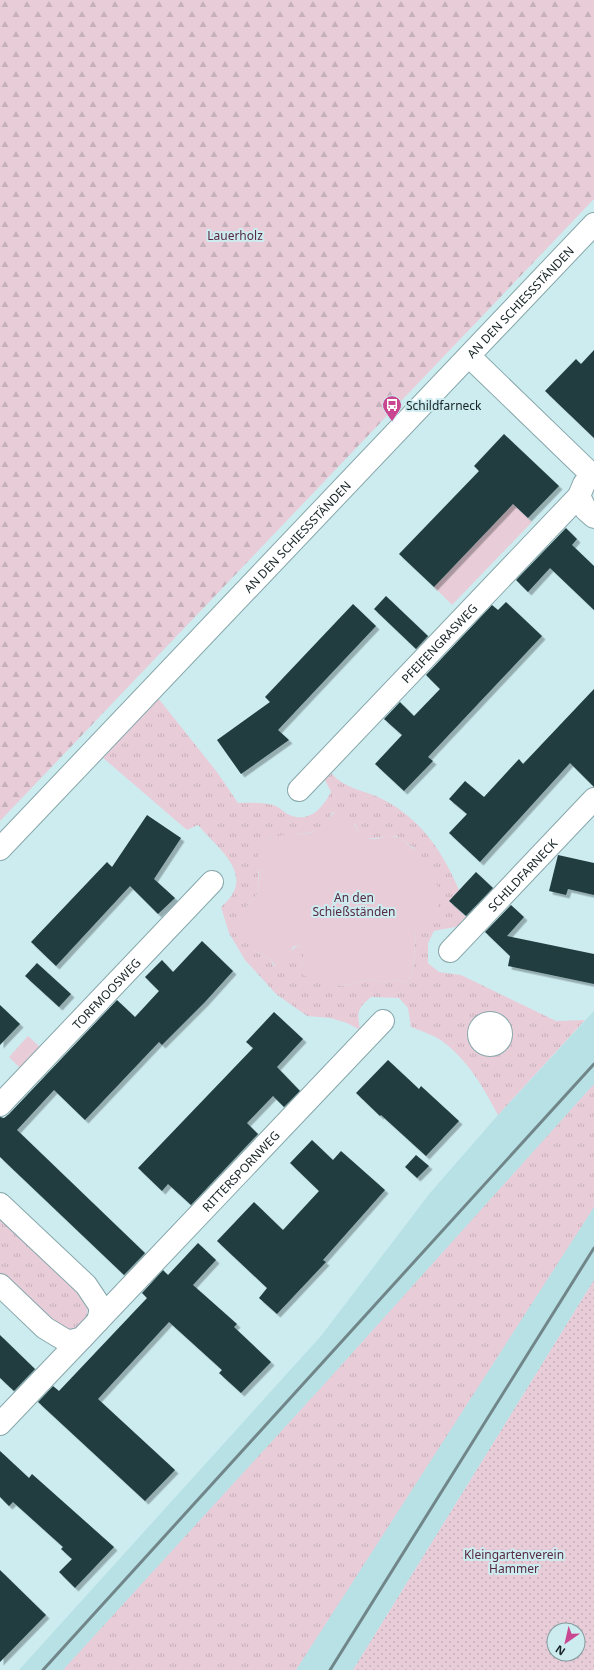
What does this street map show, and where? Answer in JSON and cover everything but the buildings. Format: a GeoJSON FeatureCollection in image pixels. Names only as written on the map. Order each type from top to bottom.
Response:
{"type":"FeatureCollection","features":[{"type":"Feature","properties":{"kind":"street","name":"AN DEN SCHIESSSTÄNDEN"},"geometry":{"type":"LineString","coordinates":[[0,849],[594,224]]}},
{"type":"Feature","properties":{"kind":"street"},"geometry":{"type":"LineString","coordinates":[[469,356],[592,472],[583,485],[579,496],[586,510],[594,517]]}},
{"type":"Feature","properties":{"kind":"street","name":"PFEIFENGRASWEG"},"geometry":{"type":"LineString","coordinates":[[299,790],[579,496]]}},
{"type":"Feature","properties":{"kind":"street","name":"SCHILDFARNECK"},"geometry":{"type":"LineString","coordinates":[[450,951],[594,800]]}},
{"type":"Feature","properties":{"kind":"street","name":"TORFMOOSWEG"},"geometry":{"type":"LineString","coordinates":[[0,1105],[212,882]]}},
{"type":"Feature","properties":{"kind":"street","name":"RITTERSPORNWEG"},"geometry":{"type":"LineString","coordinates":[[0,1424],[383,1021]]}},
{"type":"Feature","properties":{"kind":"street"},"geometry":{"type":"LineString","coordinates":[[0,1204],[86,1285],[100,1306],[98,1321]]}},
{"type":"Feature","properties":{"kind":"street"},"geometry":{"type":"LineString","coordinates":[[0,1285],[55,1335],[71,1341],[82,1338]]}},
{"type":"Feature","properties":{"kind":"shaded area"},"geometry":{"type":"Polygon","coordinates":[[[594,1011],[594,1280],[353,1670],[19,1670],[321,1336],[430,1193],[498,1115],[594,1011]]]}},
{"type":"Feature","properties":{"kind":"green space","name":"Lauerholz"},"geometry":{"type":"Polygon","coordinates":[[[0,0],[594,0],[594,199],[0,821],[0,0]]]}},
{"type":"Feature","properties":{"kind":"green space"},"geometry":{"type":"Polygon","coordinates":[[[513,504],[532,522],[452,605],[434,587],[513,504]]]}},
{"type":"Feature","properties":{"kind":"green space"},"geometry":{"type":"Polygon","coordinates":[[[158,698],[217,772],[238,803],[269,804],[276,806],[292,816],[305,817],[311,815],[320,808],[331,792],[324,778],[330,772],[346,785],[378,797],[393,805],[417,824],[437,848],[459,890],[449,901],[467,918],[460,926],[434,931],[428,943],[428,963],[439,972],[461,975],[556,1021],[585,1020],[498,1115],[481,1084],[460,1057],[442,1041],[411,1027],[408,1008],[399,998],[371,997],[359,1011],[358,1019],[360,1030],[347,1023],[330,1018],[307,1016],[276,994],[245,960],[229,933],[221,907],[231,896],[236,885],[236,874],[224,854],[198,825],[187,830],[102,757],[158,698]],[[333,812],[320,829],[308,833],[269,838],[258,872],[259,885],[257,894],[244,910],[255,951],[271,960],[274,966],[299,945],[303,948],[304,954],[300,967],[342,986],[371,979],[380,982],[397,980],[403,983],[410,979],[413,970],[416,931],[426,926],[414,848],[396,836],[366,839],[360,834],[355,824],[333,812]],[[490,1023],[481,1027],[479,1035],[483,1043],[493,1045],[500,1039],[499,1029],[490,1023]]]}},
{"type":"Feature","properties":{"kind":"green space","name":"An den Schießständen"},"geometry":{"type":"Polygon","coordinates":[[[340,810],[350,817],[359,832],[366,838],[373,839],[392,836],[401,839],[422,857],[434,876],[439,896],[438,907],[435,917],[431,922],[416,931],[413,970],[410,979],[403,983],[397,980],[380,982],[371,979],[342,986],[318,982],[299,973],[303,962],[303,948],[299,945],[293,947],[282,967],[277,968],[271,960],[255,951],[247,942],[242,931],[244,910],[257,894],[259,885],[258,852],[265,840],[272,837],[309,833],[314,831],[340,810]]]}},
{"type":"Feature","properties":{"kind":"green space"},"geometry":{"type":"Polygon","coordinates":[[[28,1036],[41,1048],[21,1069],[9,1057],[28,1036]]]}},
{"type":"Feature","properties":{"kind":"green space"},"geometry":{"type":"Polygon","coordinates":[[[594,1084],[594,1207],[296,1670],[63,1670],[328,1380],[594,1084]]]}},
{"type":"Feature","properties":{"kind":"green space"},"geometry":{"type":"Polygon","coordinates":[[[0,1214],[88,1303],[87,1318],[74,1331],[68,1333],[0,1276],[0,1214]]]}},
{"type":"Feature","properties":{"kind":"green space","name":"Kleingartenverein Hammer"},"geometry":{"type":"Polygon","coordinates":[[[594,1280],[594,1670],[353,1670],[594,1280]]]}},
{"type":"Feature","properties":{"kind":"railway"},"geometry":{"type":"LineString","coordinates":[[43,1670],[594,1064]]}},
{"type":"Feature","properties":{"kind":"railway"},"geometry":{"type":"LineString","coordinates":[[330,1670],[594,1248]]}},
{"type":"Feature","properties":{"kind":"place","name":"Schildfarneck"},"geometry":{"type":"Point","coordinates":[392,422]}}]}
